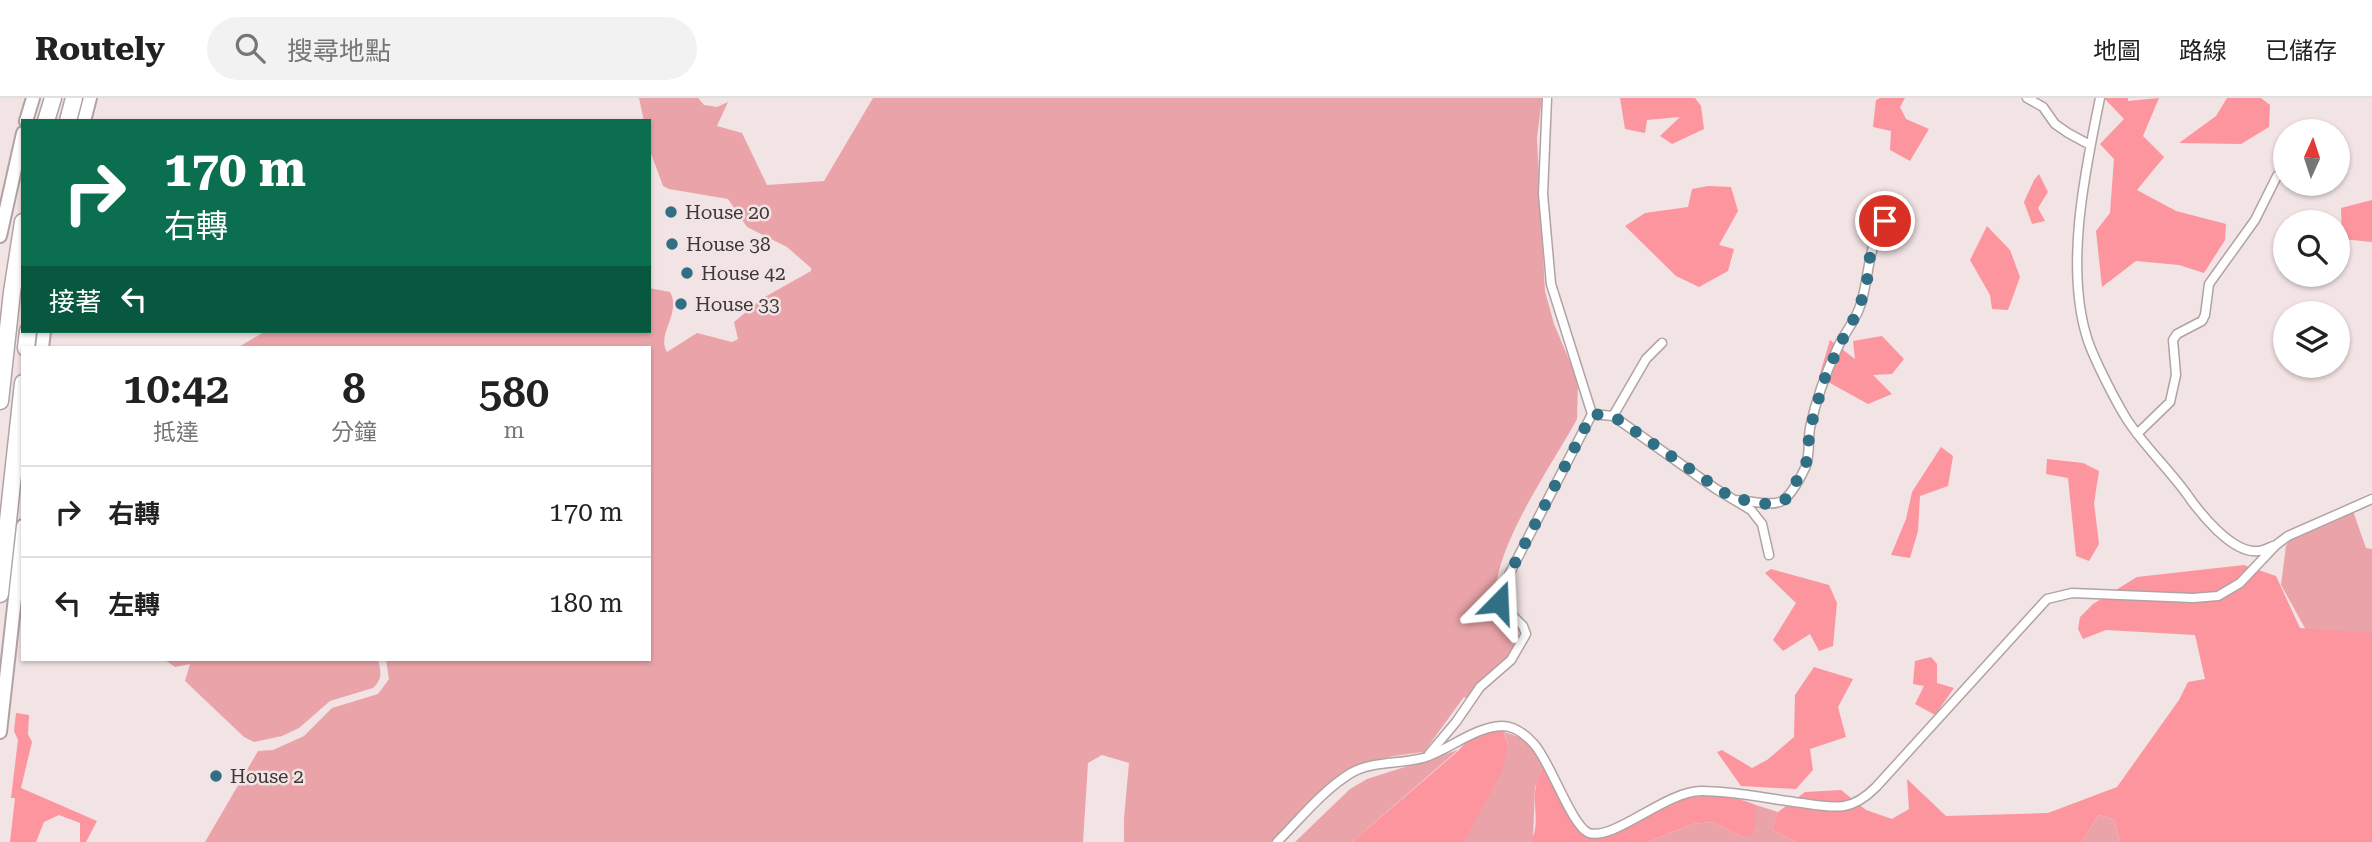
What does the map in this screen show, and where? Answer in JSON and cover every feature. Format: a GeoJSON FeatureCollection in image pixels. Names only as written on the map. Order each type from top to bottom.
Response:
{"type":"FeatureCollection","features":[{"type":"Feature","properties":{"kind":"highway"},"geometry":{"type":"LineString","coordinates":[[47,119],[53,98]]}},
{"type":"Feature","properties":{"kind":"highway"},"geometry":{"type":"LineString","coordinates":[[69,119],[74,98]]}},
{"type":"Feature","properties":{"kind":"highway"},"geometry":{"type":"LineString","coordinates":[[0,401],[21,235]]}},
{"type":"Feature","properties":{"kind":"highway"},"geometry":{"type":"LineString","coordinates":[[0,594],[21,401]]}},
{"type":"Feature","properties":{"kind":"street"},"geometry":{"type":"LineString","coordinates":[[27,119],[33,98]]}},
{"type":"Feature","properties":{"kind":"street"},"geometry":{"type":"LineString","coordinates":[[85,119],[90,98]]}},
{"type":"Feature","properties":{"kind":"street"},"geometry":{"type":"LineString","coordinates":[[1427,756],[1453,726],[1480,687],[1511,660],[1526,634],[1523,626],[1499,602],[1500,592],[1592,414],[1551,284],[1543,194],[1547,98]]}},
{"type":"Feature","properties":{"kind":"street"},"geometry":{"type":"LineString","coordinates":[[2027,98],[2043,107],[2068,134],[2090,145]]}},
{"type":"Feature","properties":{"kind":"street"},"geometry":{"type":"LineString","coordinates":[[2099,98],[2083,183],[2078,269],[2088,341],[2137,435],[2183,489],[2203,518],[2241,548],[2256,552],[2276,545]]}},
{"type":"Feature","properties":{"kind":"street"},"geometry":{"type":"LineString","coordinates":[[0,236],[21,142]]}},
{"type":"Feature","properties":{"kind":"street"},"geometry":{"type":"LineString","coordinates":[[2137,435],[2170,402],[2176,374],[2173,340],[2177,334],[2202,321],[2209,284],[2255,220],[2273,184]]}},
{"type":"Feature","properties":{"kind":"street"},"geometry":{"type":"LineString","coordinates":[[1735,500],[1754,500],[1769,505],[1779,503],[1786,499],[1806,465],[1810,429],[1824,380],[1859,309],[1867,281],[1870,256],[1878,234],[1885,221],[1893,215]]}},
{"type":"Feature","properties":{"kind":"street"},"geometry":{"type":"LineString","coordinates":[[1613,416],[1646,359],[1662,343]]}},
{"type":"Feature","properties":{"kind":"street"},"geometry":{"type":"LineString","coordinates":[[1592,414],[1613,416],[1751,510],[1762,524],[1769,555]]}},
{"type":"Feature","properties":{"kind":"street"},"geometry":{"type":"LineString","coordinates":[[1277,842],[1332,788],[1354,772],[1365,767],[1427,756],[1489,728],[1504,726],[1517,730],[1530,740],[1545,759],[1579,826],[1584,831],[1595,834],[1610,830],[1678,795],[1696,791],[1818,806],[1846,806],[1864,797],[1875,787],[2047,600],[2072,593],[2213,597],[2228,592],[2240,583],[2288,536],[2372,499]]}},
{"type":"Feature","properties":{"kind":"street"},"geometry":{"type":"LineString","coordinates":[[0,732],[21,544]]}},
{"type":"Feature","properties":{"kind":"shaded area"},"geometry":{"type":"Polygon","coordinates":[[[639,98],[698,98],[704,105],[717,107],[728,102],[717,126],[742,133],[767,185],[824,181],[873,98],[1542,98],[1537,138],[1545,291],[1554,324],[1578,381],[1577,419],[1524,511],[1502,561],[1496,585],[1496,606],[1519,626],[1518,642],[1475,703],[1464,697],[1424,752],[1374,760],[1348,772],[1313,800],[1271,842],[1124,842],[1129,763],[1102,755],[1088,763],[1083,842],[205,842],[258,751],[273,750],[304,736],[332,708],[378,694],[389,679],[386,661],[651,661],[651,346],[240,346],[263,333],[651,333],[651,288],[670,292],[673,300],[664,345],[667,352],[697,333],[732,342],[738,339],[734,322],[763,298],[811,271],[811,268],[787,247],[747,227],[728,199],[663,186],[651,153],[651,119],[644,119],[639,98]]]}},
{"type":"Feature","properties":{"kind":"shaded area"},"geometry":{"type":"Polygon","coordinates":[[[1620,98],[1695,98],[1701,106],[1704,129],[1672,144],[1660,136],[1680,117],[1647,120],[1645,133],[1625,129],[1620,98]]]}},
{"type":"Feature","properties":{"kind":"shaded area"},"geometry":{"type":"Polygon","coordinates":[[[1905,98],[1900,107],[1906,119],[1929,129],[1910,161],[1890,150],[1891,131],[1873,127],[1876,100],[1905,98]]]}},
{"type":"Feature","properties":{"kind":"shaded area"},"geometry":{"type":"Polygon","coordinates":[[[2104,98],[2128,98],[2128,101],[2159,98],[2143,136],[2164,157],[2137,190],[2176,211],[2226,224],[2225,240],[2204,273],[2179,265],[2136,261],[2102,287],[2096,231],[2110,213],[2114,159],[2100,144],[2124,119],[2104,98]]]}},
{"type":"Feature","properties":{"kind":"shaded area"},"geometry":{"type":"Polygon","coordinates":[[[2227,98],[2261,98],[2270,105],[2269,127],[2241,144],[2179,143],[2216,116],[2227,98]]]}},
{"type":"Feature","properties":{"kind":"shaded area"},"geometry":{"type":"Polygon","coordinates":[[[2039,174],[2048,192],[2038,208],[2045,221],[2032,224],[2024,202],[2039,174]]]}},
{"type":"Feature","properties":{"kind":"shaded area"},"geometry":{"type":"Polygon","coordinates":[[[1708,186],[1731,187],[1738,211],[1719,245],[1734,249],[1728,271],[1699,287],[1676,276],[1625,226],[1645,213],[1688,207],[1692,189],[1708,186]]]}},
{"type":"Feature","properties":{"kind":"shaded area"},"geometry":{"type":"Polygon","coordinates":[[[2372,200],[2372,242],[2350,240],[2350,210],[2341,208],[2372,200]]]}},
{"type":"Feature","properties":{"kind":"shaded area"},"geometry":{"type":"Polygon","coordinates":[[[1987,226],[2010,250],[2020,277],[2008,310],[1992,309],[1990,295],[1970,260],[1987,226]]]}},
{"type":"Feature","properties":{"kind":"shaded area"},"geometry":{"type":"Polygon","coordinates":[[[1882,336],[1904,359],[1892,374],[1873,375],[1892,394],[1868,404],[1819,377],[1830,340],[1855,359],[1853,341],[1882,336]]]}},
{"type":"Feature","properties":{"kind":"shaded area"},"geometry":{"type":"Polygon","coordinates":[[[1941,447],[1953,456],[1948,486],[1920,496],[1918,531],[1910,558],[1891,555],[1906,519],[1912,492],[1941,447]]]}},
{"type":"Feature","properties":{"kind":"shaded area"},"geometry":{"type":"Polygon","coordinates":[[[2047,459],[2083,463],[2099,471],[2094,503],[2099,544],[2089,561],[2076,556],[2068,478],[2046,474],[2047,459]]]}},
{"type":"Feature","properties":{"kind":"shaded area"},"geometry":{"type":"Polygon","coordinates":[[[2353,511],[2366,548],[2372,549],[2372,650],[2311,639],[2281,585],[2286,546],[2290,540],[2353,511]]]}},
{"type":"Feature","properties":{"kind":"shaded area"},"geometry":{"type":"Polygon","coordinates":[[[2244,565],[2276,576],[2300,628],[2372,633],[2372,842],[2120,842],[2114,819],[2098,815],[2082,842],[1795,842],[1772,829],[1778,812],[1805,792],[1841,790],[1866,810],[1892,819],[1909,809],[1907,779],[1946,816],[2048,813],[2117,787],[2179,700],[2188,682],[2205,679],[2195,635],[2106,630],[2083,639],[2078,629],[2080,617],[2093,604],[2137,577],[2244,565]]]}},
{"type":"Feature","properties":{"kind":"shaded area"},"geometry":{"type":"Polygon","coordinates":[[[1771,569],[1829,585],[1837,603],[1833,646],[1819,651],[1810,634],[1783,651],[1773,640],[1796,603],[1765,573],[1771,569]]]}},
{"type":"Feature","properties":{"kind":"shaded area"},"geometry":{"type":"Polygon","coordinates":[[[1931,657],[1937,664],[1937,683],[1954,688],[1935,715],[1915,704],[1924,686],[1913,684],[1915,661],[1931,657]]]}},
{"type":"Feature","properties":{"kind":"shaded area"},"geometry":{"type":"Polygon","coordinates":[[[166,661],[378,661],[380,675],[373,688],[330,701],[299,728],[282,736],[254,742],[244,737],[185,681],[190,664],[175,667],[166,661]]]}},
{"type":"Feature","properties":{"kind":"shaded area"},"geometry":{"type":"Polygon","coordinates":[[[1814,667],[1853,679],[1838,707],[1846,737],[1810,749],[1813,770],[1796,789],[1741,786],[1717,752],[1722,750],[1752,768],[1767,760],[1794,737],[1795,695],[1814,667]]]}},
{"type":"Feature","properties":{"kind":"shaded area"},"geometry":{"type":"Polygon","coordinates":[[[16,713],[29,715],[28,734],[32,742],[21,788],[97,821],[86,842],[80,842],[80,823],[59,815],[44,822],[36,842],[10,842],[15,798],[11,798],[18,740],[14,731],[16,713]]]}},
{"type":"Feature","properties":{"kind":"shaded area"},"geometry":{"type":"Polygon","coordinates":[[[1500,721],[1508,745],[1503,769],[1464,842],[1352,842],[1458,751],[1476,731],[1500,721]]]}},
{"type":"Feature","properties":{"kind":"shaded area"},"geometry":{"type":"Polygon","coordinates":[[[1504,732],[1525,739],[1543,765],[1535,788],[1533,839],[1530,842],[1464,842],[1508,745],[1504,732]]]}},
{"type":"Feature","properties":{"kind":"shaded area"},"geometry":{"type":"Polygon","coordinates":[[[1458,750],[1352,842],[1295,842],[1350,789],[1367,779],[1458,750]]]}},
{"type":"Feature","properties":{"kind":"shaded area"},"geometry":{"type":"Polygon","coordinates":[[[1543,765],[1575,827],[1604,835],[1660,807],[1715,795],[1756,805],[1756,826],[1751,835],[1743,837],[1713,822],[1692,824],[1648,842],[1530,842],[1536,822],[1536,786],[1543,765]]]}},
{"type":"Feature","properties":{"kind":"shaded area"},"geometry":{"type":"Polygon","coordinates":[[[1756,805],[1778,812],[1772,829],[1795,842],[1648,842],[1692,824],[1713,822],[1743,837],[1756,826],[1756,805]]]}},
{"type":"Feature","properties":{"kind":"shaded area"},"geometry":{"type":"Polygon","coordinates":[[[2098,815],[2114,819],[2120,842],[2082,842],[2098,815]]]}},
{"type":"Feature","properties":{"kind":"place","name":"House 20"},"geometry":{"type":"Point","coordinates":[671,212]}},
{"type":"Feature","properties":{"kind":"place","name":"House 38"},"geometry":{"type":"Point","coordinates":[672,244]}},
{"type":"Feature","properties":{"kind":"place","name":"House 42"},"geometry":{"type":"Point","coordinates":[687,273]}},
{"type":"Feature","properties":{"kind":"place","name":"House 33"},"geometry":{"type":"Point","coordinates":[681,304]}},
{"type":"Feature","properties":{"kind":"place","name":"House 2"},"geometry":{"type":"Point","coordinates":[216,776]}},
{"type":"Feature","properties":{"kind":"route"},"geometry":{"type":"LineString","coordinates":[[1499,602],[1500,592],[1592,414],[1613,416],[1735,500],[1754,500],[1769,505],[1786,499],[1806,465],[1810,429],[1824,380],[1859,309],[1867,281],[1870,256],[1885,221]]}}]}
